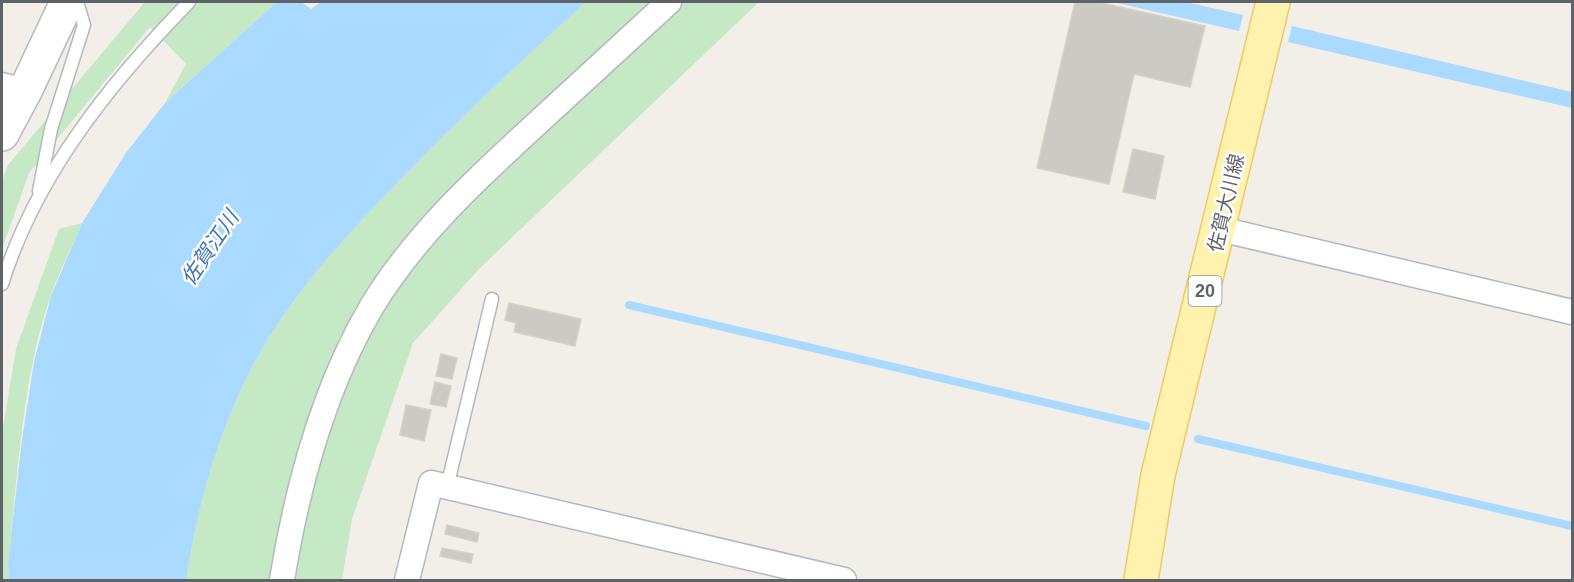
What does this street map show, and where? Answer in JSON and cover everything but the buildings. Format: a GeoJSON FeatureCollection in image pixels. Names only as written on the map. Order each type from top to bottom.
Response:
{"type":"FeatureCollection","features":[{"type":"Feature","properties":{"kind":"main road"},"geometry":{"type":"LineString","coordinates":[[2,134],[13,88],[67,2]]}},
{"type":"Feature","properties":{"kind":"main road","name":"佐賀大川線"},"geometry":{"type":"LineString","coordinates":[[1142,580],[1158,475],[1220,229],[1273,2]]}},
{"type":"Feature","properties":{"kind":"street"},"geometry":{"type":"LineString","coordinates":[[282,580],[290,534],[312,450],[338,375],[373,306],[415,247],[456,198],[669,2]]}},
{"type":"Feature","properties":{"kind":"street"},"geometry":{"type":"LineString","coordinates":[[1220,229],[1572,312]]}},
{"type":"Feature","properties":{"kind":"street"},"geometry":{"type":"LineString","coordinates":[[407,580],[430,483],[844,580]]}},
{"type":"Feature","properties":{"kind":"lane"},"geometry":{"type":"LineString","coordinates":[[37,198],[51,129],[84,25],[77,2]]}},
{"type":"Feature","properties":{"kind":"lane"},"geometry":{"type":"LineString","coordinates":[[2,284],[14,246],[37,198],[110,87],[139,52],[189,2]]}},
{"type":"Feature","properties":{"kind":"lane"},"geometry":{"type":"LineString","coordinates":[[447,487],[492,299]]}},
{"type":"Feature","properties":{"kind":"green space"},"geometry":{"type":"Polygon","coordinates":[[[145,2],[277,2],[165,103],[186,64],[150,27],[29,173],[2,249],[2,181],[8,165],[145,2]]]}},
{"type":"Feature","properties":{"kind":"green space"},"geometry":{"type":"Polygon","coordinates":[[[586,2],[759,2],[479,269],[413,343],[352,519],[342,580],[186,580],[202,502],[226,426],[261,350],[295,299],[354,228],[442,137],[586,2]]]}},
{"type":"Feature","properties":{"kind":"green space"},"geometry":{"type":"Polygon","coordinates":[[[82,223],[51,295],[33,359],[18,462],[8,563],[9,580],[2,580],[2,433],[16,349],[59,229],[82,223]]]}},
{"type":"Feature","properties":{"kind":"water","name":"佐賀江川"},"geometry":{"type":"Polygon","coordinates":[[[277,2],[301,2],[311,9],[321,2],[586,2],[442,137],[354,228],[295,299],[261,350],[226,426],[202,502],[186,580],[9,580],[8,563],[22,440],[34,362],[51,296],[82,223],[126,153],[165,103],[277,2]]]}},
{"type":"Feature","properties":{"kind":"water"},"geometry":{"type":"Polygon","coordinates":[[[1113,2],[1186,2],[1243,15],[1239,31],[1113,2]]]}},
{"type":"Feature","properties":{"kind":"water"},"geometry":{"type":"Polygon","coordinates":[[[1292,26],[1572,92],[1572,108],[1288,42],[1292,26]]]}},
{"type":"Feature","properties":{"kind":"waterway"},"geometry":{"type":"LineString","coordinates":[[629,305],[1146,426]]}},
{"type":"Feature","properties":{"kind":"waterway"},"geometry":{"type":"LineString","coordinates":[[1198,439],[1572,526]]}}]}
